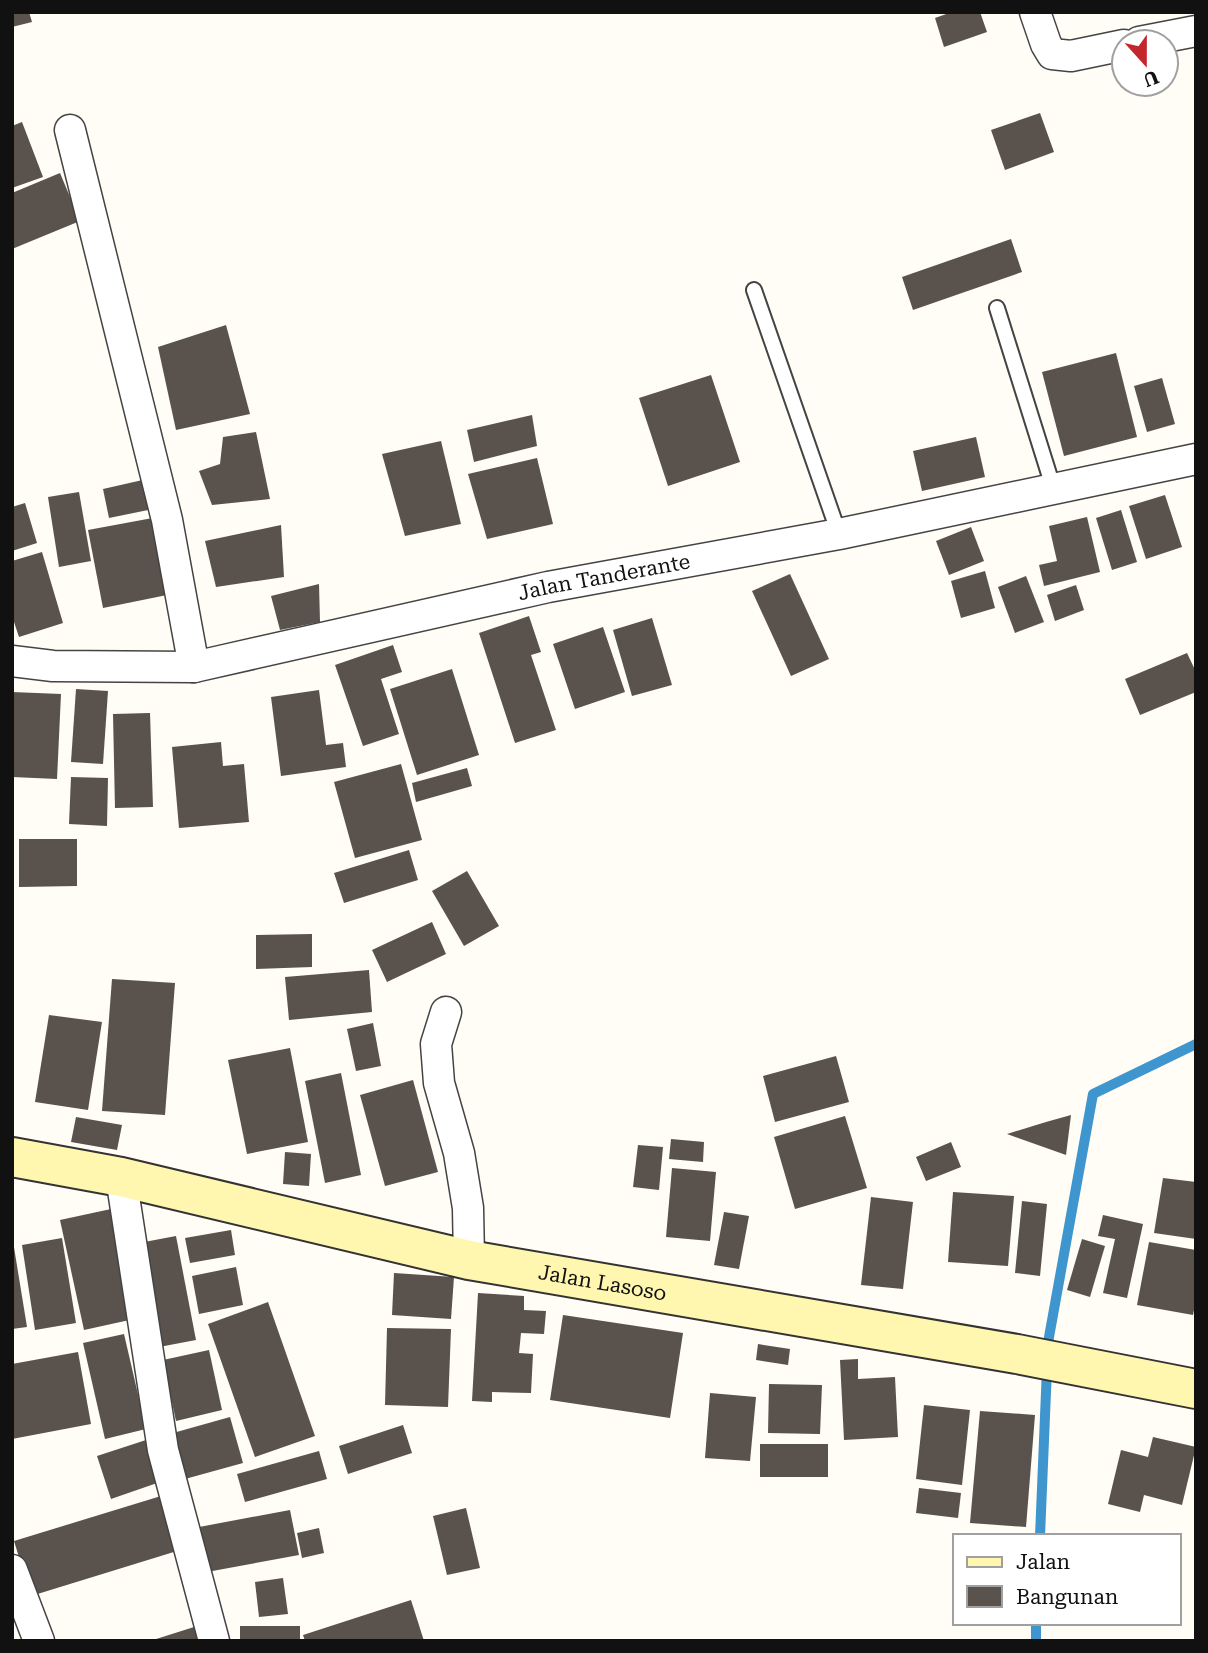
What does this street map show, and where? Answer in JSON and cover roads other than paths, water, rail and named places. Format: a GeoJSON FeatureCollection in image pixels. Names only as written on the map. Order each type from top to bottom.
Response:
{"type":"FeatureCollection","features":[{"type":"Feature","properties":{"kind":"street"},"geometry":{"type":"LineString","coordinates":[[1035,12],[1052,54],[1071,56],[1110,48]]}},
{"type":"Feature","properties":{"kind":"street"},"geometry":{"type":"LineString","coordinates":[[70,130],[167,520],[194,667]]}},
{"type":"Feature","properties":{"kind":"street","name":"Jalan Tanderante"},"geometry":{"type":"LineString","coordinates":[[12,661],[52,666],[194,667],[548,587],[839,534],[1196,459]]}},
{"type":"Feature","properties":{"kind":"street"},"geometry":{"type":"LineString","coordinates":[[446,1012],[436,1044],[439,1083],[458,1153],[466,1197],[468,1259]]}},
{"type":"Feature","properties":{"kind":"street","name":"Jalan Lasoso"},"geometry":{"type":"LineString","coordinates":[[12,1157],[121,1177],[468,1259],[1017,1354],[1196,1390]]}},
{"type":"Feature","properties":{"kind":"street"},"geometry":{"type":"LineString","coordinates":[[121,1177],[163,1450],[214,1641]]}},
{"type":"Feature","properties":{"kind":"street"},"geometry":{"type":"LineString","coordinates":[[12,1570],[39,1641]]}},
{"type":"Feature","properties":{"kind":"lane"},"geometry":{"type":"LineString","coordinates":[[754,290],[839,534]]}},
{"type":"Feature","properties":{"kind":"lane"},"geometry":{"type":"LineString","coordinates":[[996,308],[1054,490]]}},
{"type":"Feature","properties":{"kind":"waterway"},"geometry":{"type":"LineString","coordinates":[[1048,1353],[1093,1094],[1196,1044]]}},
{"type":"Feature","properties":{"kind":"waterway"},"geometry":{"type":"LineString","coordinates":[[1040,1534],[1047,1368]]}},
{"type":"Feature","properties":{"kind":"waterway"},"geometry":{"type":"LineString","coordinates":[[1036,1625],[1036,1641]]}}]}
